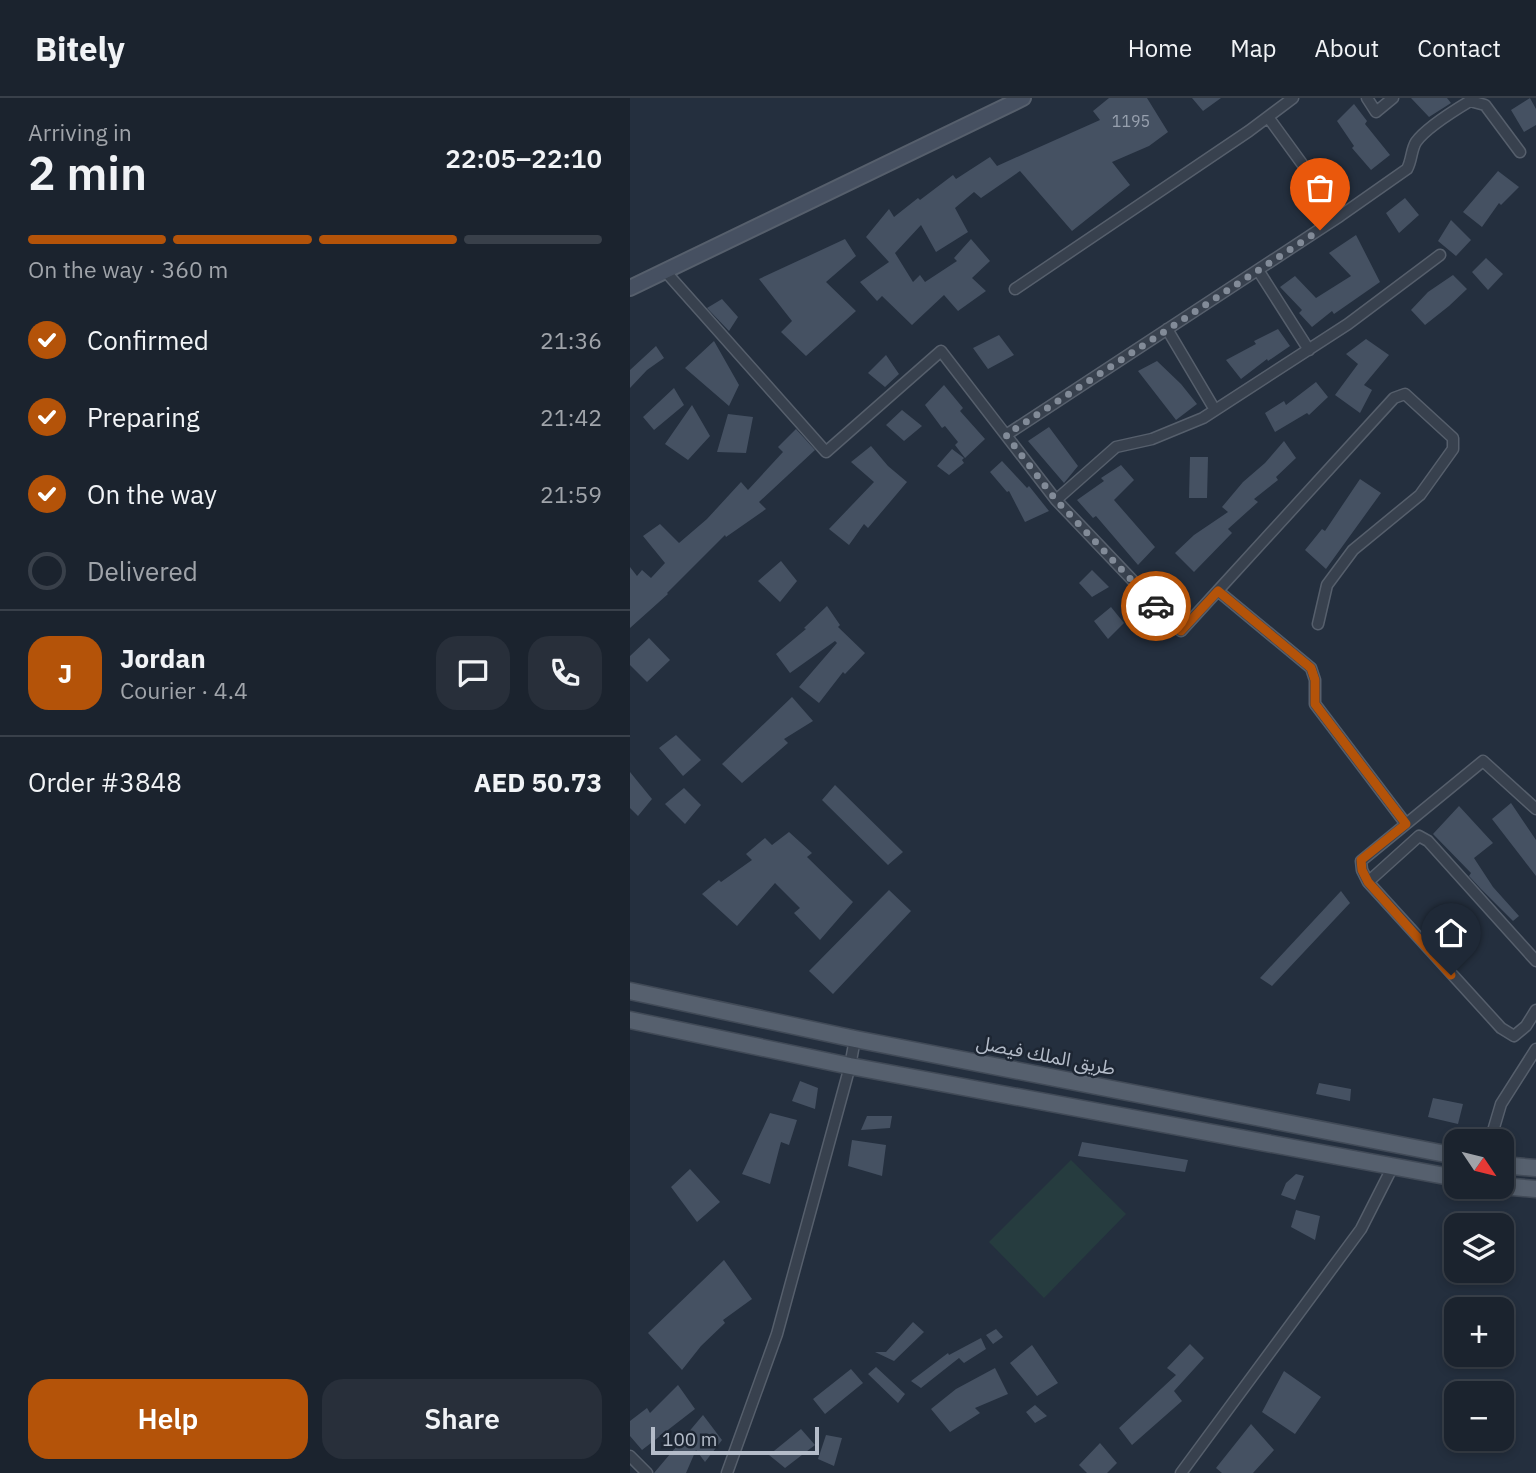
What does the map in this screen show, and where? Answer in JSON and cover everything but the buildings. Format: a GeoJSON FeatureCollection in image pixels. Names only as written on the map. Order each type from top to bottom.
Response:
{"type":"FeatureCollection","features":[{"type":"Feature","properties":{"kind":"main road","name":"طريق الملك فيصل"},"geometry":{"type":"LineString","coordinates":[[630,991],[855,1039],[1444,1154]]}},
{"type":"Feature","properties":{"kind":"main road"},"geometry":{"type":"LineString","coordinates":[[630,1020],[850,1066],[1444,1176]]}},
{"type":"Feature","properties":{"kind":"main road"},"geometry":{"type":"LineString","coordinates":[[1514,1166],[1536,1168]]}},
{"type":"Feature","properties":{"kind":"main road"},"geometry":{"type":"LineString","coordinates":[[1514,1187],[1536,1189]]}},
{"type":"Feature","properties":{"kind":"street"},"geometry":{"type":"LineString","coordinates":[[630,288],[1023,98]]}},
{"type":"Feature","properties":{"kind":"street"},"geometry":{"type":"LineString","coordinates":[[1015,289],[1293,98]]}},
{"type":"Feature","properties":{"kind":"street"},"geometry":{"type":"LineString","coordinates":[[1367,98],[1376,112],[1393,98]]}},
{"type":"Feature","properties":{"kind":"street"},"geometry":{"type":"LineString","coordinates":[[1006,435],[1340,216],[1407,169],[1412,161],[1416,142],[1451,112],[1470,101],[1485,105],[1520,152]]}},
{"type":"Feature","properties":{"kind":"street"},"geometry":{"type":"LineString","coordinates":[[1268,117],[1340,216]]}},
{"type":"Feature","properties":{"kind":"street"},"geometry":{"type":"LineString","coordinates":[[1056,500],[1116,447],[1152,439],[1203,418],[1348,324],[1440,255]]}},
{"type":"Feature","properties":{"kind":"street"},"geometry":{"type":"LineString","coordinates":[[1258,270],[1309,350]]}},
{"type":"Feature","properties":{"kind":"street"},"geometry":{"type":"LineString","coordinates":[[665,271],[826,452],[941,351],[1056,500],[1181,631],[1394,398],[1405,394],[1454,438],[1453,449],[1420,495],[1353,550],[1327,585],[1318,624]]}},
{"type":"Feature","properties":{"kind":"street"},"geometry":{"type":"LineString","coordinates":[[1167,329],[1215,410]]}},
{"type":"Feature","properties":{"kind":"street"},"geometry":{"type":"LineString","coordinates":[[1218,591],[1311,668],[1315,680],[1315,704],[1406,824]]}},
{"type":"Feature","properties":{"kind":"street"},"geometry":{"type":"LineString","coordinates":[[1536,808],[1483,761],[1361,860],[1368,882],[1501,1028],[1514,1036],[1526,1026],[1536,1010]]}},
{"type":"Feature","properties":{"kind":"street"},"geometry":{"type":"LineString","coordinates":[[1368,882],[1419,836],[1428,841],[1536,961]]}},
{"type":"Feature","properties":{"kind":"street"},"geometry":{"type":"LineString","coordinates":[[727,1473],[778,1334],[855,1039]]}},
{"type":"Feature","properties":{"kind":"street"},"geometry":{"type":"LineString","coordinates":[[1493,1129],[1500,1104],[1536,1049]]}},
{"type":"Feature","properties":{"kind":"street"},"geometry":{"type":"LineString","coordinates":[[1181,1473],[1361,1229],[1393,1166]]}},
{"type":"Feature","properties":{"kind":"street"},"geometry":{"type":"LineString","coordinates":[[630,1455],[647,1473]]}},
{"type":"Feature","properties":{"kind":"green space"},"geometry":{"type":"Polygon","coordinates":[[[1071,1160],[1126,1214],[1044,1298],[989,1242],[1071,1160]]]}},
{"type":"Feature","properties":{"kind":"way so far"},"geometry":{"type":"LineString","coordinates":[[1156,606],[1056,500],[1006,435],[1320,230]]}},
{"type":"Feature","properties":{"kind":"route"},"geometry":{"type":"LineString","coordinates":[[1156,606],[1181,631],[1218,591],[1311,668],[1315,680],[1315,704],[1406,824],[1361,860],[1362,870],[1368,882],[1451,975]]}}]}
